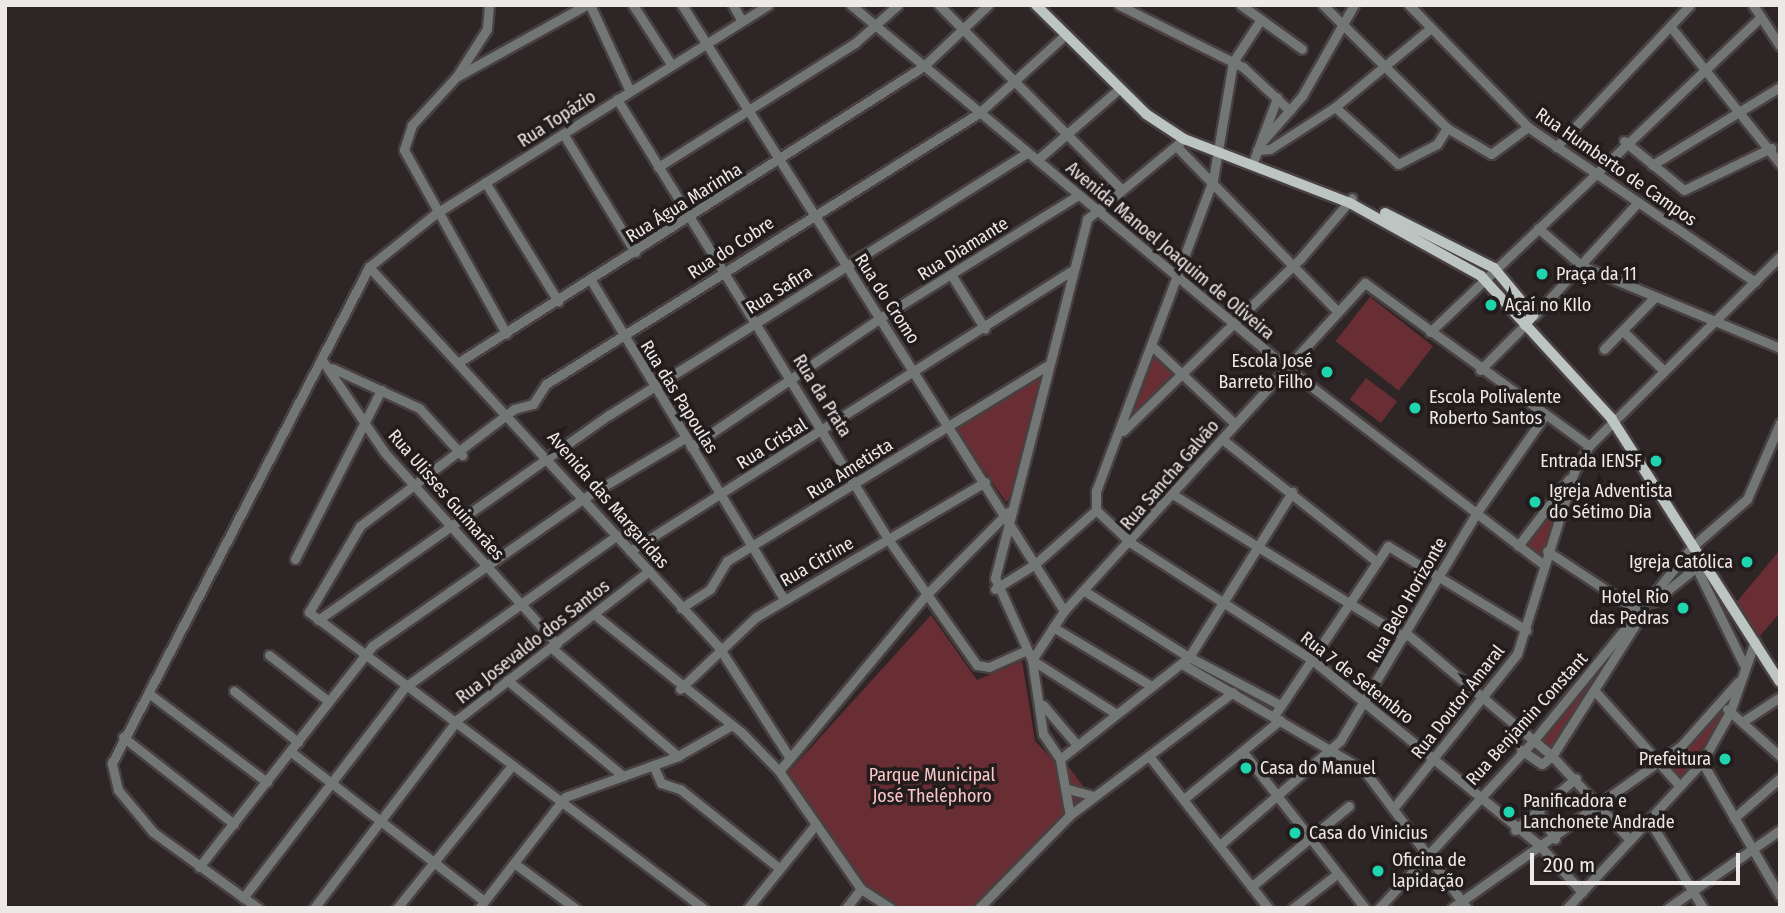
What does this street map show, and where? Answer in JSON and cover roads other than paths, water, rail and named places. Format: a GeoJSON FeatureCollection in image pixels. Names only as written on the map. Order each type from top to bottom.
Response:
{"type":"FeatureCollection","features":[{"type":"Feature","properties":{"kind":"main road"},"geometry":{"type":"LineString","coordinates":[[1036,5],[1119,88],[1181,143],[1254,156],[1494,268],[1533,314],[1524,323]]}},
{"type":"Feature","properties":{"kind":"main road"},"geometry":{"type":"LineString","coordinates":[[1351,200],[1484,279],[1611,418],[1693,546],[1700,564],[1726,597],[1780,682]]}},
{"type":"Feature","properties":{"kind":"main road"},"geometry":{"type":"LineString","coordinates":[[1493,288],[1503,279]]}},
{"type":"Feature","properties":{"kind":"street"},"geometry":{"type":"LineString","coordinates":[[489,5],[487,29],[457,76],[406,138],[409,164],[435,214],[506,333]]}},
{"type":"Feature","properties":{"kind":"street"},"geometry":{"type":"LineString","coordinates":[[457,76],[588,5],[630,91]]}},
{"type":"Feature","properties":{"kind":"street"},"geometry":{"type":"LineString","coordinates":[[633,5],[671,64]]}},
{"type":"Feature","properties":{"kind":"street","name":"Rua do Cromo"},"geometry":{"type":"LineString","coordinates":[[682,5],[1009,518],[1064,611]]}},
{"type":"Feature","properties":{"kind":"street"},"geometry":{"type":"LineString","coordinates":[[733,5],[743,21]]}},
{"type":"Feature","properties":{"kind":"street","name":"Rua Topázio"},"geometry":{"type":"LineString","coordinates":[[369,267],[435,214],[768,5]]}},
{"type":"Feature","properties":{"kind":"street","name":"Avenida Manoel Joaquim de Oliveira"},"geometry":{"type":"LineString","coordinates":[[851,5],[1077,196],[1286,367],[1475,515],[1543,564]]}},
{"type":"Feature","properties":{"kind":"street"},"geometry":{"type":"LineString","coordinates":[[659,167],[876,27],[898,5]]}},
{"type":"Feature","properties":{"kind":"street"},"geometry":{"type":"LineString","coordinates":[[939,5],[960,31],[1121,189]]}},
{"type":"Feature","properties":{"kind":"street","name":"Rua Água Marinha"},"geometry":{"type":"LineString","coordinates":[[459,362],[592,282],[635,251],[781,161],[924,66],[988,5]]}},
{"type":"Feature","properties":{"kind":"street"},"geometry":{"type":"LineString","coordinates":[[1119,5],[1233,62],[1290,111]]}},
{"type":"Feature","properties":{"kind":"street"},"geometry":{"type":"LineString","coordinates":[[1241,5],[1301,49]]}},
{"type":"Feature","properties":{"kind":"street"},"geometry":{"type":"LineString","coordinates":[[1323,5],[1386,71],[1447,128],[1491,154],[1528,127]]}},
{"type":"Feature","properties":{"kind":"street"},"geometry":{"type":"LineString","coordinates":[[1254,156],[1290,111],[1353,5]]}},
{"type":"Feature","properties":{"kind":"street","name":"Rua Humberto de Campos"},"geometry":{"type":"LineString","coordinates":[[1409,5],[1528,127],[1755,282]]}},
{"type":"Feature","properties":{"kind":"street"},"geometry":{"type":"LineString","coordinates":[[1556,147],[1690,5]]}},
{"type":"Feature","properties":{"kind":"street"},"geometry":{"type":"LineString","coordinates":[[1753,5],[1780,46]]}},
{"type":"Feature","properties":{"kind":"street"},"geometry":{"type":"LineString","coordinates":[[1589,446],[1430,332],[1595,174],[1624,141],[1761,17]]}},
{"type":"Feature","properties":{"kind":"street"},"geometry":{"type":"LineString","coordinates":[[995,589],[1035,564],[1096,510],[1096,491],[1120,433],[1173,275],[1213,180],[1233,62],[1261,19]]}},
{"type":"Feature","properties":{"kind":"street"},"geometry":{"type":"LineString","coordinates":[[1670,26],[1744,114],[1780,164]]}},
{"type":"Feature","properties":{"kind":"street"},"geometry":{"type":"LineString","coordinates":[[1254,156],[1272,148],[1386,71],[1432,28]]}},
{"type":"Feature","properties":{"kind":"street","name":"Rua do Cobre"},"geometry":{"type":"LineString","coordinates":[[318,620],[309,612],[353,533],[512,417],[514,410],[533,404],[546,384],[979,113],[1065,35]]}},
{"type":"Feature","properties":{"kind":"street"},"geometry":{"type":"LineString","coordinates":[[1652,165],[1744,114],[1780,87]]}},
{"type":"Feature","properties":{"kind":"street"},"geometry":{"type":"LineString","coordinates":[[1037,160],[1119,88]]}},
{"type":"Feature","properties":{"kind":"street"},"geometry":{"type":"LineString","coordinates":[[1254,156],[1278,98]]}},
{"type":"Feature","properties":{"kind":"street","name":"Rua da Prata"},"geometry":{"type":"LineString","coordinates":[[617,99],[758,322],[888,539],[977,665],[989,667],[1023,652]]}},
{"type":"Feature","properties":{"kind":"street"},"geometry":{"type":"LineString","coordinates":[[1335,107],[1394,163],[1437,144],[1447,128]]}},
{"type":"Feature","properties":{"kind":"street"},"geometry":{"type":"LineString","coordinates":[[564,135],[635,251]]}},
{"type":"Feature","properties":{"kind":"street"},"geometry":{"type":"LineString","coordinates":[[1624,141],[1684,190],[1771,148]]}},
{"type":"Feature","properties":{"kind":"street"},"geometry":{"type":"LineString","coordinates":[[1115,713],[1023,652],[995,589],[1009,518],[1046,366],[1071,271],[1094,209],[1181,143],[1291,266],[1338,312]]}},
{"type":"Feature","properties":{"kind":"street","name":"Rua Safira"},"geometry":{"type":"LineString","coordinates":[[318,620],[449,524],[548,456],[1027,153]]}},
{"type":"Feature","properties":{"kind":"street"},"geometry":{"type":"LineString","coordinates":[[485,182],[558,301]]}},
{"type":"Feature","properties":{"kind":"street","name":"Rua Diamante"},"geometry":{"type":"LineString","coordinates":[[199,867],[364,655],[484,564],[584,498],[688,442],[880,318],[952,276],[1077,196]]}},
{"type":"Feature","properties":{"kind":"street"},"geometry":{"type":"LineString","coordinates":[[1120,433],[1182,377],[1291,266],[1351,200]]}},
{"type":"Feature","properties":{"kind":"street"},"geometry":{"type":"LineString","coordinates":[[1533,314],[1582,266],[1638,202]]}},
{"type":"Feature","properties":{"kind":"street"},"geometry":{"type":"LineString","coordinates":[[1538,228],[1582,266],[1653,299],[1780,348]]}},
{"type":"Feature","properties":{"kind":"street","name":"Rua Doutor Amaral"},"geometry":{"type":"LineString","coordinates":[[1396,805],[1485,696],[1526,630],[1543,564],[1574,471],[1589,446],[1611,418],[1664,372],[1780,256]]}},
{"type":"Feature","properties":{"kind":"street"},"geometry":{"type":"LineString","coordinates":[[258,908],[153,832],[118,790],[111,772],[123,737],[150,695],[369,267]]}},
{"type":"Feature","properties":{"kind":"street","name":"Avenida das Margaridas"},"geometry":{"type":"LineString","coordinates":[[369,267],[548,456],[681,608],[718,646],[790,758]]}},
{"type":"Feature","properties":{"kind":"street","name":"Rua Cristal"},"geometry":{"type":"LineString","coordinates":[[631,551],[985,329],[1071,271]]}},
{"type":"Feature","properties":{"kind":"street"},"geometry":{"type":"LineString","coordinates":[[952,276],[985,329]]}},
{"type":"Feature","properties":{"kind":"street","name":"Rua das Papoulas"},"geometry":{"type":"LineString","coordinates":[[592,282],[654,389],[784,599]]}},
{"type":"Feature","properties":{"kind":"street","name":"Rua Sancha Galvão"},"geometry":{"type":"LineString","coordinates":[[1032,660],[1064,611],[1086,592],[1286,367],[1365,284],[1430,332]]}},
{"type":"Feature","properties":{"kind":"street"},"geometry":{"type":"LineString","coordinates":[[1604,349],[1653,299]]}},
{"type":"Feature","properties":{"kind":"street"},"geometry":{"type":"LineString","coordinates":[[1480,370],[1524,323]]}},
{"type":"Feature","properties":{"kind":"street"},"geometry":{"type":"LineString","coordinates":[[1623,331],[1664,372]]}},
{"type":"Feature","properties":{"kind":"street"},"geometry":{"type":"LineString","coordinates":[[1151,345],[1235,424]]}},
{"type":"Feature","properties":{"kind":"street","name":"Rua Ulisses Guimarães"},"geometry":{"type":"LineString","coordinates":[[322,360],[332,368],[365,422],[414,487],[521,604],[555,647],[678,756]]}},
{"type":"Feature","properties":{"kind":"street","name":"Rua Ametista"},"geometry":{"type":"LineString","coordinates":[[681,608],[710,589],[727,561],[858,485],[1046,366]]}},
{"type":"Feature","properties":{"kind":"street"},"geometry":{"type":"LineString","coordinates":[[332,368],[419,408],[461,455]]}},
{"type":"Feature","properties":{"kind":"street"},"geometry":{"type":"LineString","coordinates":[[295,559],[381,390]]}},
{"type":"Feature","properties":{"kind":"street","name":"Rua Belo Horizonte"},"geometry":{"type":"LineString","coordinates":[[1221,844],[1333,748],[1365,704],[1475,515],[1545,415]]}},
{"type":"Feature","properties":{"kind":"street","name":"Rua Benjamin Constant"},"geometry":{"type":"LineString","coordinates":[[1379,908],[1521,750],[1534,740],[1641,613],[1693,546],[1748,499],[1779,430]]}},
{"type":"Feature","properties":{"kind":"street"},"geometry":{"type":"LineString","coordinates":[[1222,439],[1377,562]]}},
{"type":"Feature","properties":{"kind":"street"},"geometry":{"type":"LineString","coordinates":[[1518,546],[1574,471]]}},
{"type":"Feature","properties":{"kind":"street","name":"Rua Citrine"},"geometry":{"type":"LineString","coordinates":[[680,689],[718,646],[784,599],[985,482]]}},
{"type":"Feature","properties":{"kind":"street"},"geometry":{"type":"LineString","coordinates":[[1060,759],[1115,713],[1186,661],[1225,603],[1292,492]]}},
{"type":"Feature","properties":{"kind":"street"},"geometry":{"type":"LineString","coordinates":[[1174,495],[1405,635],[1485,696],[1552,756],[1576,778],[1629,839]]}},
{"type":"Feature","properties":{"kind":"street","name":"Rua 7 de Setembro"},"geometry":{"type":"LineString","coordinates":[[1096,510],[1131,543],[1311,659],[1515,830],[1539,845],[1582,892]]}},
{"type":"Feature","properties":{"kind":"street"},"geometry":{"type":"LineString","coordinates":[[779,771],[926,595],[1009,518]]}},
{"type":"Feature","properties":{"kind":"street"},"geometry":{"type":"LineString","coordinates":[[243,898],[405,687],[617,536]]}},
{"type":"Feature","properties":{"kind":"street"},"geometry":{"type":"LineString","coordinates":[[1185,798],[1243,752],[1277,718],[1280,705],[1388,546],[1526,630]]}},
{"type":"Feature","properties":{"kind":"street"},"geometry":{"type":"LineString","coordinates":[[1547,551],[1641,613]]}},
{"type":"Feature","properties":{"kind":"street"},"geometry":{"type":"LineString","coordinates":[[1521,750],[1542,764],[1552,756],[1641,613],[1700,564],[1712,603],[1744,665]]}},
{"type":"Feature","properties":{"kind":"street","name":"Rua Josevaldo dos Santos"},"geometry":{"type":"LineString","coordinates":[[314,908],[455,726],[507,680],[555,647],[649,571]]}},
{"type":"Feature","properties":{"kind":"street"},"geometry":{"type":"LineString","coordinates":[[1086,592],[1233,692],[1333,748],[1396,805],[1465,904]]}},
{"type":"Feature","properties":{"kind":"street"},"geometry":{"type":"LineString","coordinates":[[1712,603],[1726,597]]}},
{"type":"Feature","properties":{"kind":"street"},"geometry":{"type":"LineString","coordinates":[[595,615],[680,689],[730,726],[779,771],[861,889],[890,908]]}},
{"type":"Feature","properties":{"kind":"street"},"geometry":{"type":"LineString","coordinates":[[318,620],[510,768],[703,908]]}},
{"type":"Feature","properties":{"kind":"street"},"geometry":{"type":"LineString","coordinates":[[1053,627],[1151,686]]}},
{"type":"Feature","properties":{"kind":"street"},"geometry":{"type":"LineString","coordinates":[[1567,908],[1702,762],[1730,712],[1738,682],[1755,641]]}},
{"type":"Feature","properties":{"kind":"street"},"geometry":{"type":"LineString","coordinates":[[269,655],[328,701]]}},
{"type":"Feature","properties":{"kind":"street"},"geometry":{"type":"LineString","coordinates":[[1032,660],[1043,705],[1043,734],[1060,759],[1070,815]]}},
{"type":"Feature","properties":{"kind":"street"},"geometry":{"type":"LineString","coordinates":[[1186,661],[1280,705]]}},
{"type":"Feature","properties":{"kind":"street"},"geometry":{"type":"LineString","coordinates":[[507,680],[623,776]]}},
{"type":"Feature","properties":{"kind":"street"},"geometry":{"type":"LineString","coordinates":[[1452,908],[1465,904],[1539,845],[1555,839],[1599,804],[1660,762],[1720,704],[1738,682]]}},
{"type":"Feature","properties":{"kind":"street"},"geometry":{"type":"LineString","coordinates":[[1594,690],[1679,785]]}},
{"type":"Feature","properties":{"kind":"street"},"geometry":{"type":"LineString","coordinates":[[234,691],[298,742]]}},
{"type":"Feature","properties":{"kind":"street"},"geometry":{"type":"LineString","coordinates":[[979,908],[1070,815],[1233,692]]}},
{"type":"Feature","properties":{"kind":"street"},"geometry":{"type":"LineString","coordinates":[[150,695],[267,782]]}},
{"type":"Feature","properties":{"kind":"street"},"geometry":{"type":"LineString","coordinates":[[1742,722],[1780,697]]}},
{"type":"Feature","properties":{"kind":"street"},"geometry":{"type":"LineString","coordinates":[[1720,704],[1780,756]]}},
{"type":"Feature","properties":{"kind":"street"},"geometry":{"type":"LineString","coordinates":[[1043,705],[1077,745]]}},
{"type":"Feature","properties":{"kind":"street"},"geometry":{"type":"LineString","coordinates":[[290,751],[434,862],[481,904],[559,803],[678,756],[730,726]]}},
{"type":"Feature","properties":{"kind":"street"},"geometry":{"type":"LineString","coordinates":[[123,737],[234,824]]}},
{"type":"Feature","properties":{"kind":"street"},"geometry":{"type":"LineString","coordinates":[[1243,752],[1366,908]]}},
{"type":"Feature","properties":{"kind":"street"},"geometry":{"type":"LineString","coordinates":[[1149,756],[1185,798],[1268,908]]}},
{"type":"Feature","properties":{"kind":"street"},"geometry":{"type":"LineString","coordinates":[[1702,762],[1780,896]]}},
{"type":"Feature","properties":{"kind":"street"},"geometry":{"type":"LineString","coordinates":[[653,765],[661,783],[680,789],[779,868]]}},
{"type":"Feature","properties":{"kind":"street"},"geometry":{"type":"LineString","coordinates":[[397,908],[510,768]]}},
{"type":"Feature","properties":{"kind":"street"},"geometry":{"type":"LineString","coordinates":[[1515,830],[1576,778]]}},
{"type":"Feature","properties":{"kind":"street"},"geometry":{"type":"LineString","coordinates":[[1734,818],[1780,778]]}},
{"type":"Feature","properties":{"kind":"street"},"geometry":{"type":"LineString","coordinates":[[1065,788],[1094,796]]}},
{"type":"Feature","properties":{"kind":"street"},"geometry":{"type":"LineString","coordinates":[[1251,887],[1349,806]]}},
{"type":"Feature","properties":{"kind":"street"},"geometry":{"type":"LineString","coordinates":[[1537,810],[1555,839]]}},
{"type":"Feature","properties":{"kind":"street"},"geometry":{"type":"LineString","coordinates":[[1649,820],[1703,908]]}},
{"type":"Feature","properties":{"kind":"street"},"geometry":{"type":"LineString","coordinates":[[748,908],[816,824]]}},
{"type":"Feature","properties":{"kind":"street"},"geometry":{"type":"LineString","coordinates":[[1668,908],[1780,830]]}},
{"type":"Feature","properties":{"kind":"street"},"geometry":{"type":"LineString","coordinates":[[514,863],[575,908]]}},
{"type":"Feature","properties":{"kind":"street"},"geometry":{"type":"LineString","coordinates":[[1293,908],[1337,874]]}},
{"type":"Feature","properties":{"kind":"street"},"geometry":{"type":"LineString","coordinates":[[846,908],[861,889]]}},
{"type":"Feature","properties":{"kind":"place","name":"Praça da 11"},"geometry":{"type":"Point","coordinates":[1542,274]}},
{"type":"Feature","properties":{"kind":"place","name":"Açaí no KIlo"},"geometry":{"type":"Point","coordinates":[1491,305]}},
{"type":"Feature","properties":{"kind":"place","name":"Escola José Barreto Filho"},"geometry":{"type":"Point","coordinates":[1327,372]}},
{"type":"Feature","properties":{"kind":"place","name":"Escola Polivalente Roberto Santos"},"geometry":{"type":"Point","coordinates":[1415,408]}},
{"type":"Feature","properties":{"kind":"place","name":"Entrada IENSF"},"geometry":{"type":"Point","coordinates":[1656,461]}},
{"type":"Feature","properties":{"kind":"place","name":"Igreja Adventista do Sétimo Dia"},"geometry":{"type":"Point","coordinates":[1535,502]}},
{"type":"Feature","properties":{"kind":"place","name":"Igreja Católica"},"geometry":{"type":"Point","coordinates":[1747,562]}},
{"type":"Feature","properties":{"kind":"place","name":"Hotel Rio das Pedras"},"geometry":{"type":"Point","coordinates":[1683,608]}},
{"type":"Feature","properties":{"kind":"place","name":"Prefeitura"},"geometry":{"type":"Point","coordinates":[1725,759]}},
{"type":"Feature","properties":{"kind":"place","name":"Casa do Manuel"},"geometry":{"type":"Point","coordinates":[1246,768]}},
{"type":"Feature","properties":{"kind":"place","name":"Panificadora e Lanchonete Andrade"},"geometry":{"type":"Point","coordinates":[1509,812]}},
{"type":"Feature","properties":{"kind":"place","name":"Casa do Vinicius"},"geometry":{"type":"Point","coordinates":[1295,833]}},
{"type":"Feature","properties":{"kind":"place","name":"Oficina de lapidação"},"geometry":{"type":"Point","coordinates":[1378,871]}},
{"type":"Feature","properties":{"kind":"park label","name":"Parque Municipal José Theléphoro"},"geometry":{"type":"Point","coordinates":[932,786]}}]}
